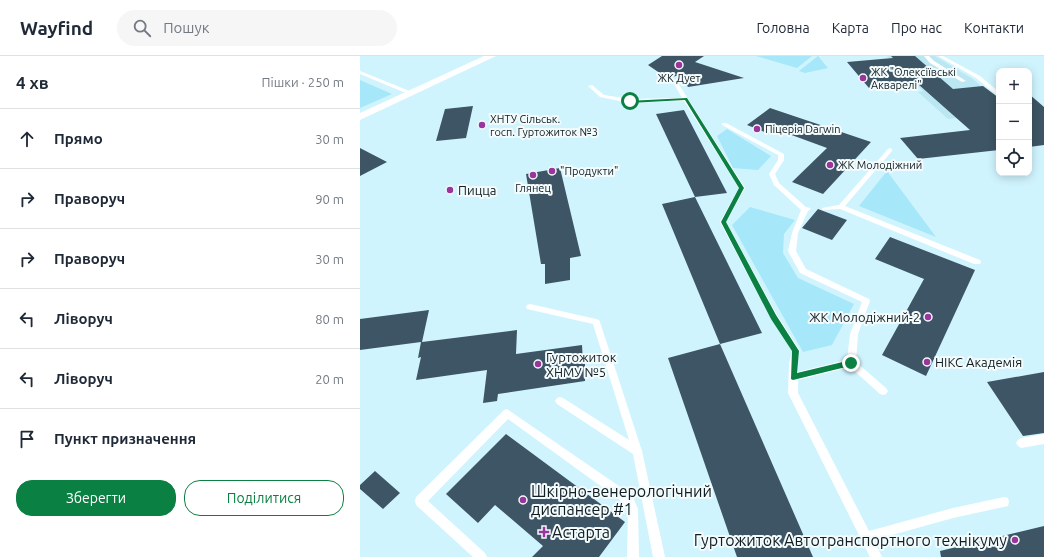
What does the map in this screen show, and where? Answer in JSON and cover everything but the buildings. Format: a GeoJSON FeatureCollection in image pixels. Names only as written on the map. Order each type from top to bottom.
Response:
{"type":"FeatureCollection","features":[{"type":"Feature","properties":{"kind":"street"},"geometry":{"type":"LineString","coordinates":[[360,117],[491,56]]}},
{"type":"Feature","properties":{"kind":"lane"},"geometry":{"type":"LineString","coordinates":[[926,56],[932,62],[964,81]]}},
{"type":"Feature","properties":{"kind":"lane"},"geometry":{"type":"LineString","coordinates":[[940,56],[978,77],[996,92]]}},
{"type":"Feature","properties":{"kind":"lane"},"geometry":{"type":"LineString","coordinates":[[360,72],[410,93]]}},
{"type":"Feature","properties":{"kind":"lane"},"geometry":{"type":"LineString","coordinates":[[674,80],[742,188],[724,222],[774,317],[796,351],[793,393],[876,557]]}},
{"type":"Feature","properties":{"kind":"lane"},"geometry":{"type":"LineString","coordinates":[[590,86],[602,96],[630,101],[686,99]]}},
{"type":"Feature","properties":{"kind":"lane"},"geometry":{"type":"LineString","coordinates":[[724,124],[732,127],[746,137],[781,154],[781,160],[772,174],[776,184],[807,210],[795,233],[792,251],[803,271],[866,301],[854,334],[851,363]]}},
{"type":"Feature","properties":{"kind":"lane"},"geometry":{"type":"LineString","coordinates":[[842,207],[890,150]]}},
{"type":"Feature","properties":{"kind":"lane"},"geometry":{"type":"LineString","coordinates":[[824,208],[842,207],[977,262]]}},
{"type":"Feature","properties":{"kind":"lane"},"geometry":{"type":"LineString","coordinates":[[530,307],[596,322],[637,451],[660,557]]}},
{"type":"Feature","properties":{"kind":"lane"},"geometry":{"type":"LineString","coordinates":[[793,377],[851,363]]}},
{"type":"Feature","properties":{"kind":"lane"},"geometry":{"type":"LineString","coordinates":[[851,363],[883,391]]}},
{"type":"Feature","properties":{"kind":"lane"},"geometry":{"type":"LineString","coordinates":[[560,401],[637,451]]}},
{"type":"Feature","properties":{"kind":"lane"},"geometry":{"type":"LineString","coordinates":[[481,557],[420,501],[507,413],[628,499],[633,509],[633,557]]}},
{"type":"Feature","properties":{"kind":"lane"},"geometry":{"type":"LineString","coordinates":[[1021,443],[1044,439]]}},
{"type":"Feature","properties":{"kind":"lane"},"geometry":{"type":"LineString","coordinates":[[866,537],[953,513],[1004,502]]}},
{"type":"Feature","properties":{"kind":"shaded area"},"geometry":{"type":"Polygon","coordinates":[[[756,56],[812,56],[797,68],[756,56]]]}},
{"type":"Feature","properties":{"kind":"shaded area"},"geometry":{"type":"Polygon","coordinates":[[[818,56],[828,68],[805,73],[799,71],[818,56]]]}},
{"type":"Feature","properties":{"kind":"shaded area"},"geometry":{"type":"Polygon","coordinates":[[[887,56],[935,56],[973,79],[996,99],[996,113],[948,119],[918,92],[923,91],[887,56]]]}},
{"type":"Feature","properties":{"kind":"shaded area"},"geometry":{"type":"Polygon","coordinates":[[[360,80],[392,94],[360,108],[360,80]]]}},
{"type":"Feature","properties":{"kind":"shaded area"},"geometry":{"type":"Polygon","coordinates":[[[727,129],[771,156],[758,170],[733,168],[717,136],[727,129]]]}},
{"type":"Feature","properties":{"kind":"shaded area"},"geometry":{"type":"Polygon","coordinates":[[[887,171],[936,237],[859,206],[887,171]]]}},
{"type":"Feature","properties":{"kind":"shaded area"},"geometry":{"type":"Polygon","coordinates":[[[750,207],[795,220],[784,234],[783,253],[798,278],[854,304],[832,345],[803,352],[732,225],[750,207]]]}},
{"type":"Feature","properties":{"kind":"place","name":"ЖК Дует"},"geometry":{"type":"Point","coordinates":[679,65]}},
{"type":"Feature","properties":{"kind":"place","name":"ЖК \"Олексіївські Акварелі\""},"geometry":{"type":"Point","coordinates":[863,78]}},
{"type":"Feature","properties":{"kind":"place","name":"ХНТУ Сільськ. госп. Гуртожиток №3"},"geometry":{"type":"Point","coordinates":[482,125]}},
{"type":"Feature","properties":{"kind":"place","name":"Піцерія Darwin"},"geometry":{"type":"Point","coordinates":[757,129]}},
{"type":"Feature","properties":{"kind":"place","name":"ЖК Молодіжний"},"geometry":{"type":"Point","coordinates":[830,165]}},
{"type":"Feature","properties":{"kind":"place","name":"\"Продукти\""},"geometry":{"type":"Point","coordinates":[552,171]}},
{"type":"Feature","properties":{"kind":"place","name":"Глянец"},"geometry":{"type":"Point","coordinates":[533,175]}},
{"type":"Feature","properties":{"kind":"place","name":"Пицца"},"geometry":{"type":"Point","coordinates":[450,190]}},
{"type":"Feature","properties":{"kind":"place","name":"ЖК Молодіжний-2"},"geometry":{"type":"Point","coordinates":[928,317]}},
{"type":"Feature","properties":{"kind":"place","name":"НІКС Академія"},"geometry":{"type":"Point","coordinates":[927,362]}},
{"type":"Feature","properties":{"kind":"place","name":"Гуртожиток ХНМУ №5"},"geometry":{"type":"Point","coordinates":[538,364]}},
{"type":"Feature","properties":{"kind":"place","name":"Шкірно-венерологічний диспансер #1"},"geometry":{"type":"Point","coordinates":[523,500]}},
{"type":"Feature","properties":{"kind":"place","name":"Астарта"},"geometry":{"type":"Point","coordinates":[544,532]}},
{"type":"Feature","properties":{"kind":"place","name":"Гуртожиток Автотранспортного технікуму"},"geometry":{"type":"Point","coordinates":[1015,540]}},
{"type":"Feature","properties":{"kind":"route"},"geometry":{"type":"LineString","coordinates":[[630,101],[686,99],[742,188],[724,222],[774,317],[796,351],[793,364],[793,377],[851,363]]}}]}
